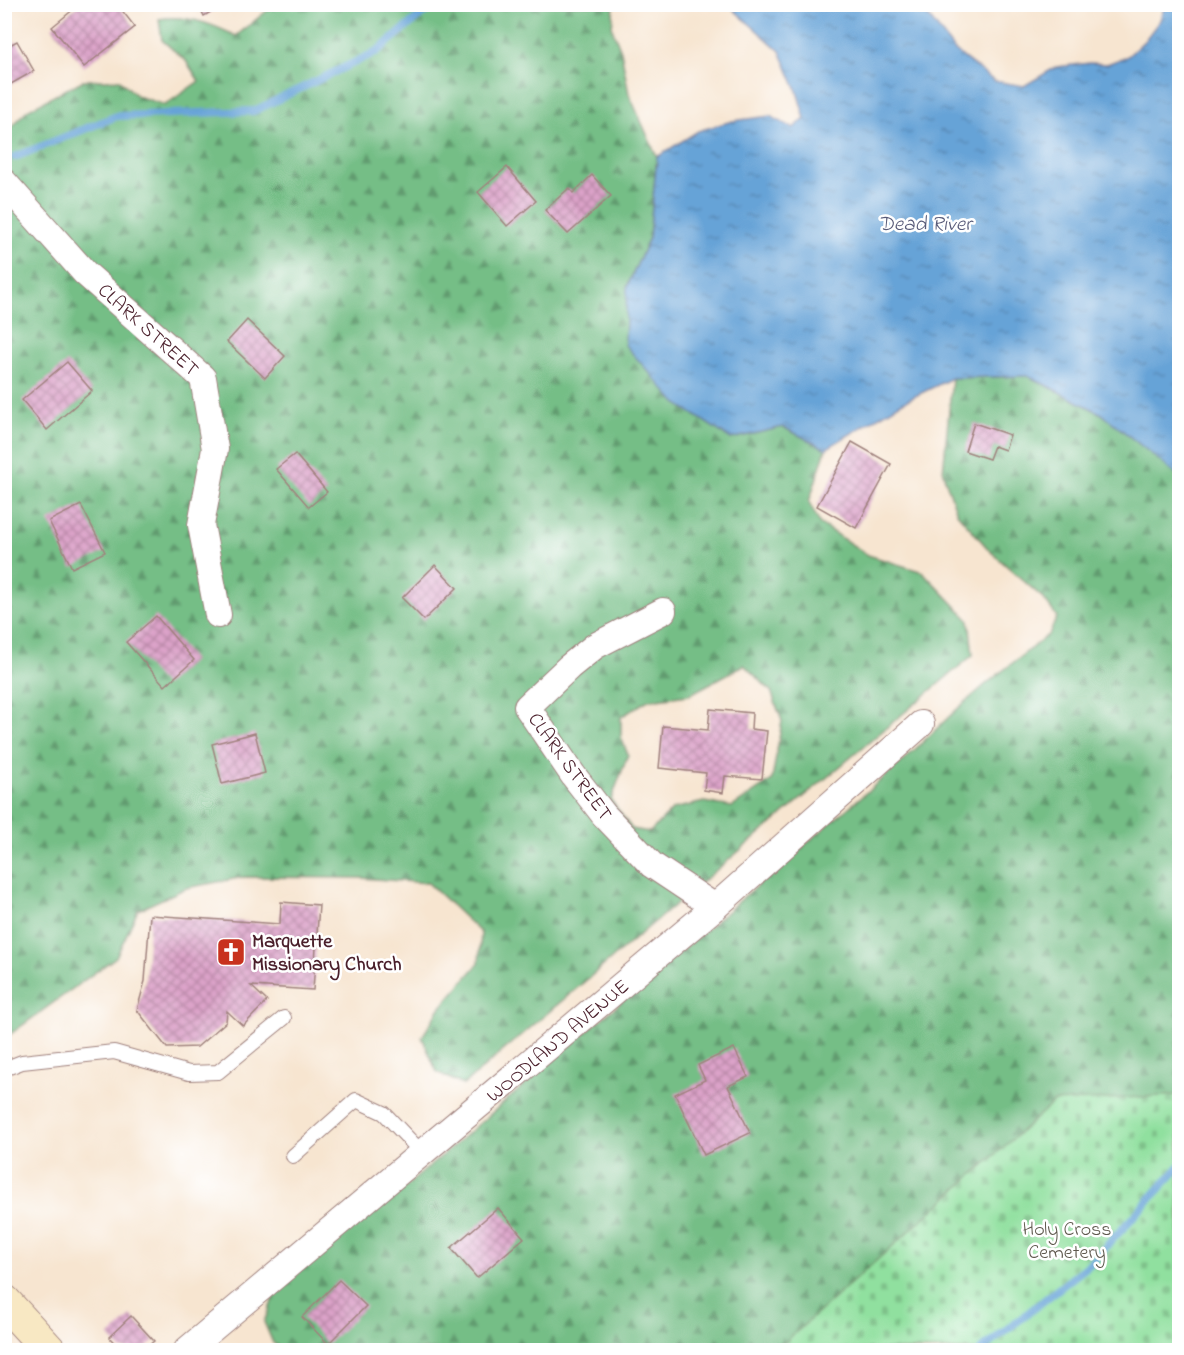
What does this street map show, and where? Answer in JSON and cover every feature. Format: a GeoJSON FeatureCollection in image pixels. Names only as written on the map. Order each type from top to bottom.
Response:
{"type":"FeatureCollection","features":[{"type":"Feature","properties":{"kind":"main road"},"geometry":{"type":"LineString","coordinates":[[4,1301],[49,1350]]}},
{"type":"Feature","properties":{"kind":"street","name":"CLARK STREET"},"geometry":{"type":"LineString","coordinates":[[4,182],[86,273],[203,378],[215,449],[201,525],[218,615]]}},
{"type":"Feature","properties":{"kind":"street","name":"CLARK STREET"},"geometry":{"type":"LineString","coordinates":[[663,611],[595,645],[527,707],[573,775],[604,815],[652,865],[715,907]]}},
{"type":"Feature","properties":{"kind":"street","name":"WOODLAND AVENUE"},"geometry":{"type":"LineString","coordinates":[[187,1350],[715,907],[921,724]]}},
{"type":"Feature","properties":{"kind":"lane"},"geometry":{"type":"LineString","coordinates":[[4,1069],[22,1062],[114,1052],[189,1073],[218,1072],[284,1018]]}},
{"type":"Feature","properties":{"kind":"lane"},"geometry":{"type":"LineString","coordinates":[[293,1156],[356,1100],[384,1113],[422,1153]]}},
{"type":"Feature","properties":{"kind":"green space"},"geometry":{"type":"Polygon","coordinates":[[[274,5],[614,5],[612,28],[621,51],[629,94],[657,157],[649,238],[627,287],[731,439],[783,427],[826,449],[809,502],[820,524],[868,555],[923,572],[969,620],[973,655],[463,1085],[437,1072],[422,1037],[440,1008],[479,963],[481,933],[428,883],[361,878],[244,877],[186,888],[138,910],[116,957],[5,1038],[5,135],[27,110],[84,80],[120,80],[137,96],[165,105],[199,81],[186,61],[162,40],[159,19],[179,18],[199,21],[236,36],[274,5]],[[744,665],[689,695],[648,700],[621,717],[621,737],[628,755],[611,800],[632,829],[650,832],[673,809],[704,802],[732,807],[772,780],[782,721],[771,691],[744,665]]]}},
{"type":"Feature","properties":{"kind":"green space"},"geometry":{"type":"Polygon","coordinates":[[[1028,376],[1102,414],[1179,474],[1179,1350],[283,1350],[273,1343],[264,1322],[277,1289],[344,1226],[403,1189],[903,761],[986,684],[1049,634],[1057,617],[1044,599],[990,551],[957,513],[943,473],[952,378],[1028,376]]]}},
{"type":"Feature","properties":{"kind":"green space","name":"Holy Cross Cemetery"},"geometry":{"type":"Polygon","coordinates":[[[1179,1095],[1179,1350],[776,1350],[1054,1102],[1179,1095]]]}},
{"type":"Feature","properties":{"kind":"water","name":"Dead River"},"geometry":{"type":"Polygon","coordinates":[[[732,5],[920,5],[954,50],[994,81],[1024,86],[1056,67],[1090,63],[1107,64],[1128,56],[1145,40],[1160,20],[1165,5],[1179,5],[1180,240],[1177,245],[1180,253],[1179,474],[1176,474],[1102,414],[1028,376],[952,378],[901,403],[826,449],[783,427],[731,439],[676,403],[625,345],[627,287],[649,238],[657,157],[698,131],[732,121],[770,116],[793,128],[805,119],[797,91],[780,51],[734,10],[732,5]]]}},
{"type":"Feature","properties":{"kind":"building"},"geometry":{"type":"Polygon","coordinates":[[[80,4],[117,4],[135,27],[84,67],[52,27],[80,4]]]}},
{"type":"Feature","properties":{"kind":"building"},"geometry":{"type":"Polygon","coordinates":[[[198,4],[224,4],[204,16],[198,4]]]}},
{"type":"Feature","properties":{"kind":"building"},"geometry":{"type":"Polygon","coordinates":[[[17,41],[34,71],[4,88],[4,48],[17,41]]]}},
{"type":"Feature","properties":{"kind":"building"},"geometry":{"type":"Polygon","coordinates":[[[507,167],[536,201],[507,226],[478,192],[507,167]]]}},
{"type":"Feature","properties":{"kind":"building"},"geometry":{"type":"Polygon","coordinates":[[[592,175],[611,196],[568,234],[545,210],[569,188],[573,193],[592,175]]]}},
{"type":"Feature","properties":{"kind":"building"},"geometry":{"type":"Polygon","coordinates":[[[247,320],[285,356],[265,378],[227,342],[247,320]]]}},
{"type":"Feature","properties":{"kind":"building"},"geometry":{"type":"Polygon","coordinates":[[[67,362],[92,391],[47,430],[22,400],[67,362]]]}},
{"type":"Feature","properties":{"kind":"building"},"geometry":{"type":"Polygon","coordinates":[[[974,423],[1010,435],[1005,450],[994,446],[989,459],[965,451],[974,423]]]}},
{"type":"Feature","properties":{"kind":"building"},"geometry":{"type":"Polygon","coordinates":[[[852,442],[891,464],[856,528],[817,506],[852,442]]]}},
{"type":"Feature","properties":{"kind":"building"},"geometry":{"type":"Polygon","coordinates":[[[295,454],[327,492],[309,507],[276,469],[295,454]]]}},
{"type":"Feature","properties":{"kind":"building"},"geometry":{"type":"Polygon","coordinates":[[[81,505],[105,552],[72,568],[49,521],[81,505]]]}},
{"type":"Feature","properties":{"kind":"building"},"geometry":{"type":"Polygon","coordinates":[[[435,565],[457,588],[424,620],[402,598],[435,565]]]}},
{"type":"Feature","properties":{"kind":"building"},"geometry":{"type":"Polygon","coordinates":[[[156,616],[194,660],[165,686],[126,642],[156,616]]]}},
{"type":"Feature","properties":{"kind":"building"},"geometry":{"type":"Polygon","coordinates":[[[710,709],[752,713],[751,729],[767,731],[762,779],[725,776],[723,793],[704,790],[706,773],[659,768],[663,726],[708,730],[710,709]]]}},
{"type":"Feature","properties":{"kind":"building"},"geometry":{"type":"Polygon","coordinates":[[[255,733],[265,773],[222,784],[212,744],[255,733]]]}},
{"type":"Feature","properties":{"kind":"building","name":"Marquette Missionary Church"},"geometry":{"type":"Polygon","coordinates":[[[281,902],[319,905],[313,990],[251,986],[267,1001],[243,1026],[227,1011],[226,1022],[197,1047],[167,1048],[137,1010],[145,981],[150,915],[280,924],[281,902]]]}},
{"type":"Feature","properties":{"kind":"building"},"geometry":{"type":"Polygon","coordinates":[[[734,1048],[748,1077],[728,1086],[750,1133],[704,1155],[675,1094],[705,1080],[698,1065],[734,1048]]]}},
{"type":"Feature","properties":{"kind":"building"},"geometry":{"type":"Polygon","coordinates":[[[498,1208],[524,1238],[477,1278],[451,1248],[498,1208]]]}},
{"type":"Feature","properties":{"kind":"building"},"geometry":{"type":"Polygon","coordinates":[[[339,1280],[366,1306],[328,1344],[302,1317],[339,1280]]]}},
{"type":"Feature","properties":{"kind":"building"},"geometry":{"type":"Polygon","coordinates":[[[131,1316],[154,1341],[143,1350],[121,1350],[109,1337],[131,1316]]]}},
{"type":"Feature","properties":{"kind":"waterway"},"geometry":{"type":"LineString","coordinates":[[15,157],[117,116],[254,111],[376,52],[435,4]]}},
{"type":"Feature","properties":{"kind":"waterway"},"geometry":{"type":"LineString","coordinates":[[981,1350],[1090,1264],[1180,1166]]}},
{"type":"Feature","properties":{"kind":"place","name":"Marquette Missionary Church"},"geometry":{"type":"Point","coordinates":[231,952]}}]}
